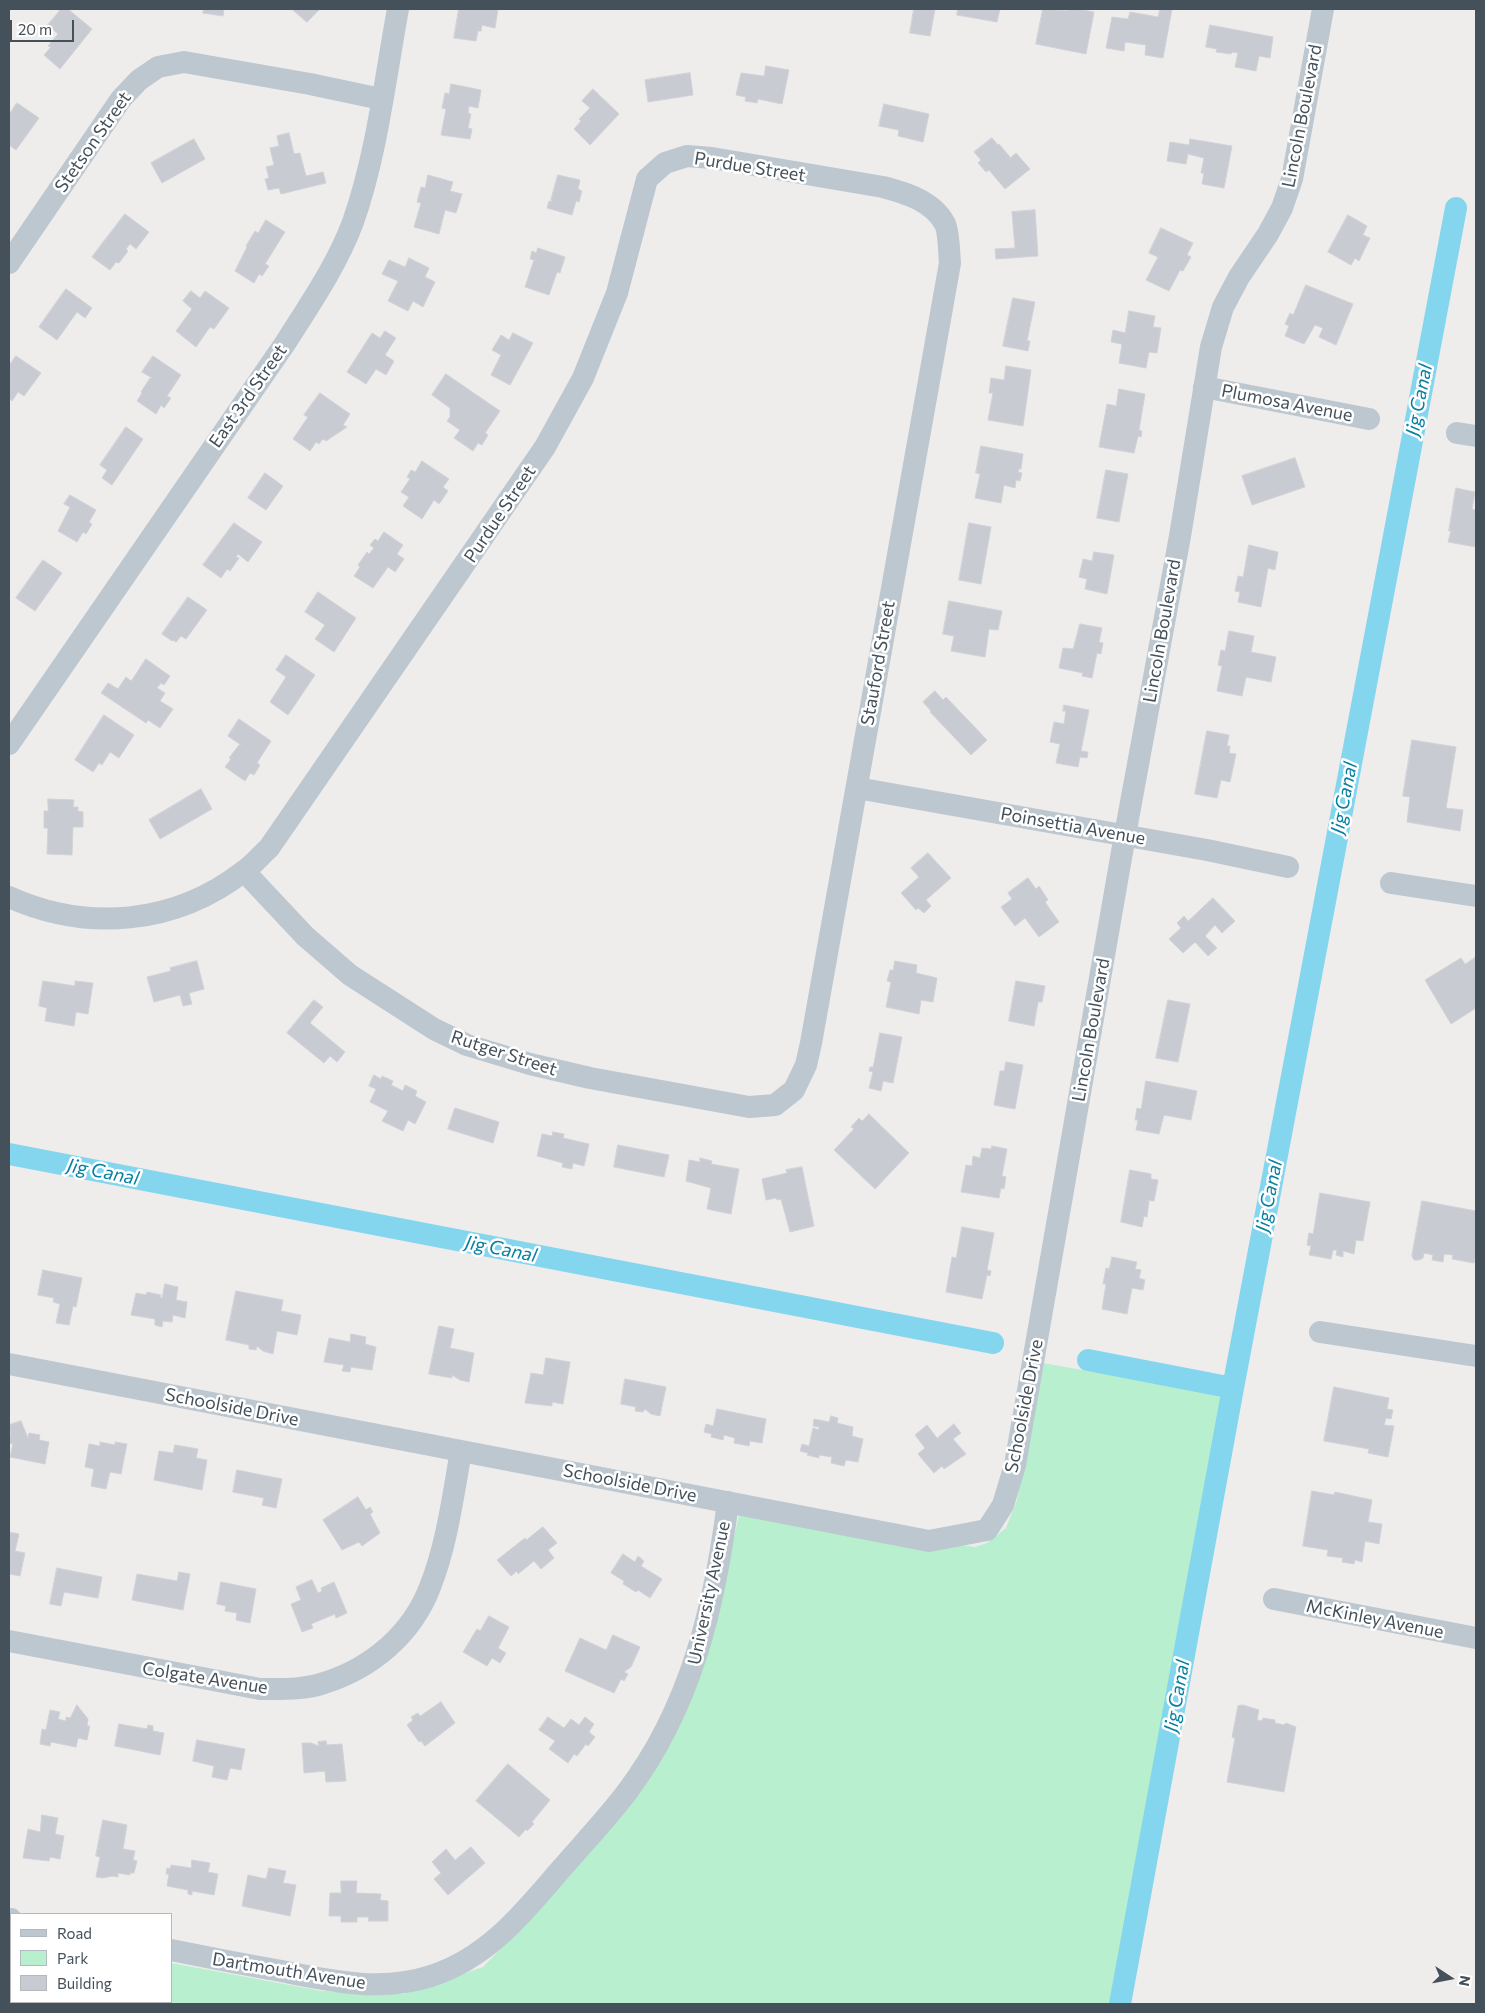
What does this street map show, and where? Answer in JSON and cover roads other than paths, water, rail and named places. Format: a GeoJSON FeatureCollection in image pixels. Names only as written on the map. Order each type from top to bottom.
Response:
{"type":"FeatureCollection","features":[{"type":"Feature","properties":{"kind":"street","name":"East 3rd Street"},"geometry":{"type":"LineString","coordinates":[[9,744],[280,350],[320,288],[352,222],[370,167],[398,9]]}},
{"type":"Feature","properties":{"kind":"street","name":"Lincoln Boulevard"},"geometry":{"type":"LineString","coordinates":[[1049,1271],[1125,836],[1180,536],[1211,347],[1223,307],[1239,277],[1268,234],[1282,208],[1292,179],[1323,9]]}},
{"type":"Feature","properties":{"kind":"street","name":"Stetson Street"},"geometry":{"type":"LineString","coordinates":[[9,263],[122,99],[139,80],[158,67],[184,62],[310,84],[381,99]]}},
{"type":"Feature","properties":{"kind":"street","name":"Purdue Street"},"geometry":{"type":"LineString","coordinates":[[9,897],[32,907],[83,919],[106,920],[164,912],[214,891],[244,871],[269,848],[545,447],[584,378],[617,293],[647,179],[665,163],[687,156],[712,158],[808,176],[883,187],[906,193],[931,207],[946,225]]}},
{"type":"Feature","properties":{"kind":"street","name":"Stauford Street"},"geometry":{"type":"LineString","coordinates":[[787,1095],[794,1090],[806,1065],[810,1050],[950,263],[946,225]]}},
{"type":"Feature","properties":{"kind":"street","name":"Plumosa Avenue"},"geometry":{"type":"LineString","coordinates":[[1204,387],[1369,419]]}},
{"type":"Feature","properties":{"kind":"street","name":"Poinsettia Avenue"},"geometry":{"type":"LineString","coordinates":[[857,788],[1288,866]]}},
{"type":"Feature","properties":{"kind":"street","name":"Rutger Street"},"geometry":{"type":"LineString","coordinates":[[244,871],[305,936],[350,975],[434,1029],[467,1044],[530,1064],[590,1078],[749,1107],[775,1105],[787,1095]]}},
{"type":"Feature","properties":{"kind":"street"},"geometry":{"type":"LineString","coordinates":[[1391,883],[1476,896]]}},
{"type":"Feature","properties":{"kind":"street","name":"Schoolside Drive"},"geometry":{"type":"LineString","coordinates":[[9,1364],[929,1541],[987,1530],[1002,1505],[1015,1465],[1049,1271]]}},
{"type":"Feature","properties":{"kind":"street"},"geometry":{"type":"LineString","coordinates":[[1320,1332],[1476,1356]]}},
{"type":"Feature","properties":{"kind":"street","name":"Colgate Avenue"},"geometry":{"type":"LineString","coordinates":[[9,1641],[214,1682],[260,1689],[293,1689],[323,1684],[361,1668],[384,1652],[403,1632],[417,1613],[429,1589],[446,1530],[461,1451]]}},
{"type":"Feature","properties":{"kind":"street","name":"University Avenue"},"geometry":{"type":"LineString","coordinates":[[551,1880],[627,1791],[658,1744],[678,1708],[702,1642],[723,1544],[728,1502]]}},
{"type":"Feature","properties":{"kind":"street","name":"McKinley Avenue"},"geometry":{"type":"LineString","coordinates":[[1274,1599],[1476,1638]]}},
{"type":"Feature","properties":{"kind":"street","name":"Dartmouth Avenue"},"geometry":{"type":"LineString","coordinates":[[172,1950],[358,1985],[393,1984],[431,1976],[464,1962],[496,1941],[551,1880]]}},
{"type":"Feature","properties":{"kind":"waterway","name":"Jig Canal"},"geometry":{"type":"LineString","coordinates":[[1233,1388],[1456,208]]}},
{"type":"Feature","properties":{"kind":"waterway","name":"Jig Canal"},"geometry":{"type":"LineString","coordinates":[[9,1154],[993,1343]]}},
{"type":"Feature","properties":{"kind":"waterway","name":"Jig Canal"},"geometry":{"type":"LineString","coordinates":[[1088,1360],[1233,1388],[1120,2004]]}}]}
